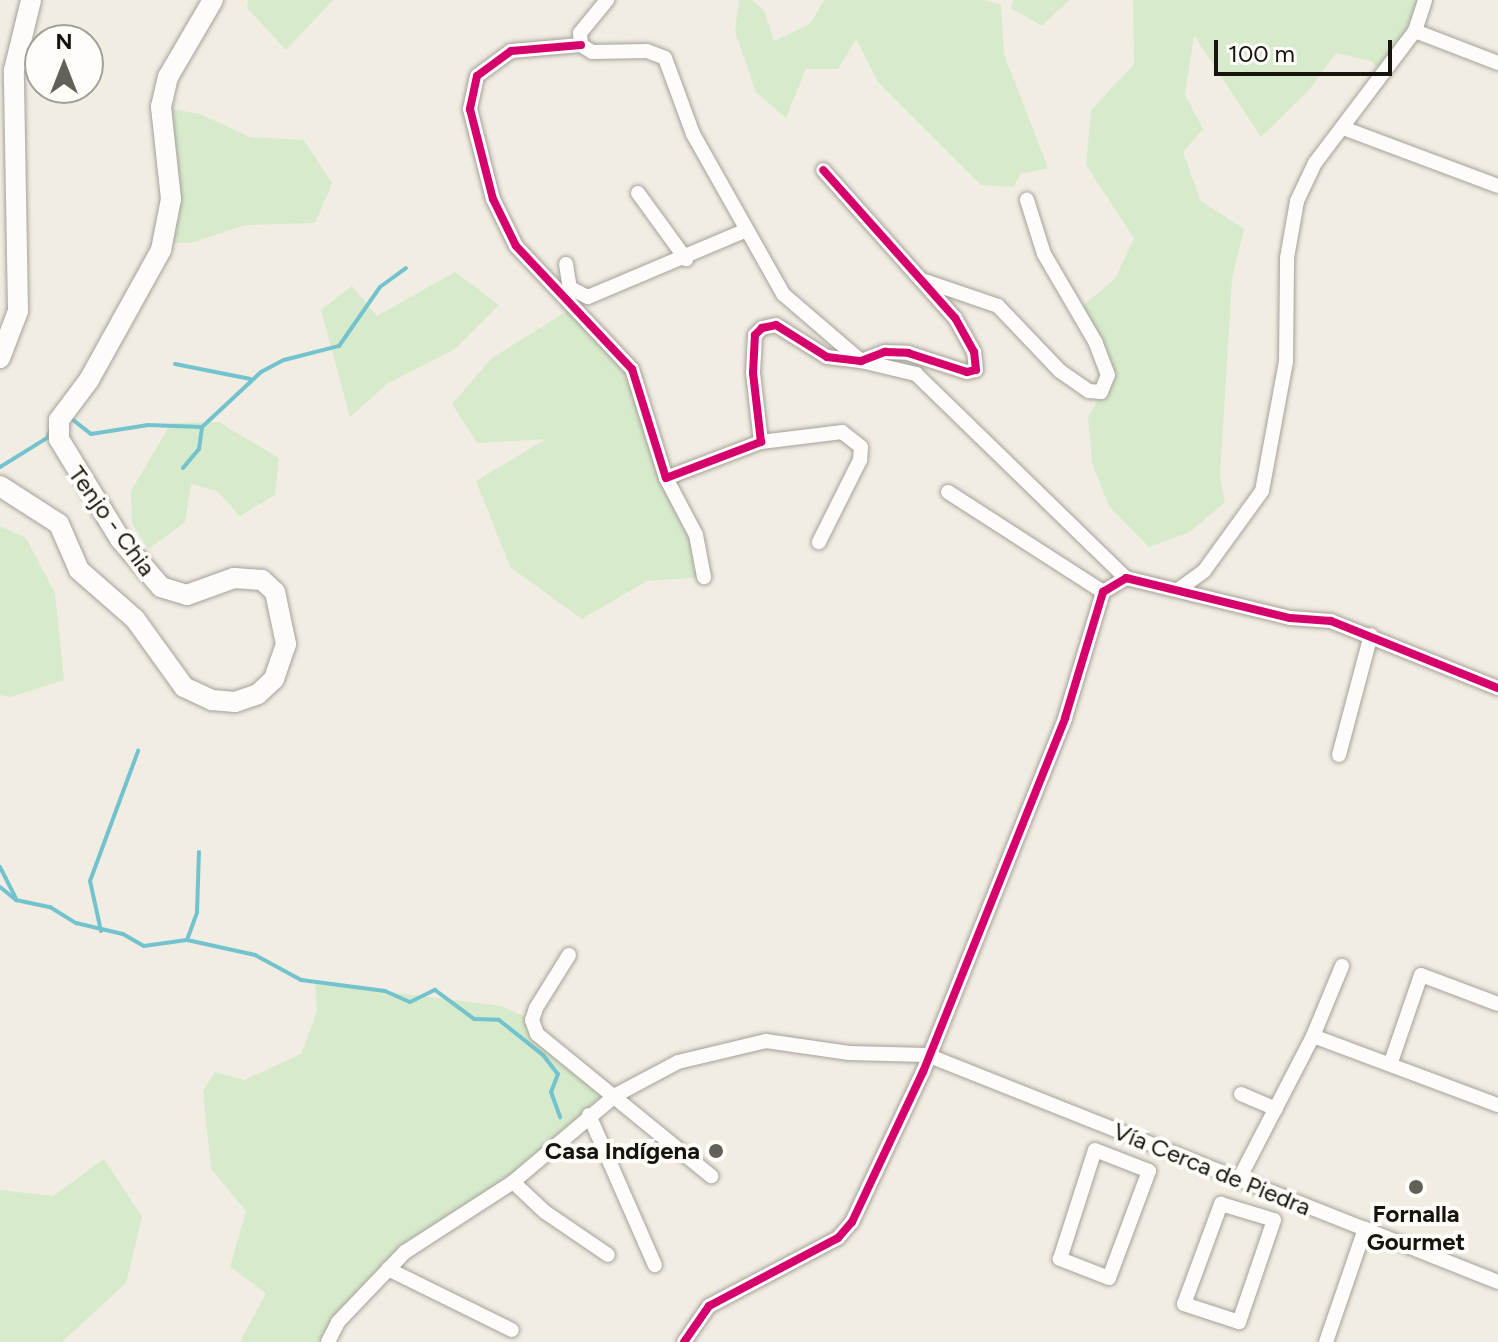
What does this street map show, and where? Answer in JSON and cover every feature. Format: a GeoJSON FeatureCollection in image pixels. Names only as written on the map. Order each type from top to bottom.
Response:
{"type":"FeatureCollection","features":[{"type":"Feature","properties":{"kind":"street"},"geometry":{"type":"LineString","coordinates":[[0,358],[18,311],[14,70],[31,0]]}},
{"type":"Feature","properties":{"kind":"street","name":"Tenjo - Chia"},"geometry":{"type":"LineString","coordinates":[[0,486],[59,524],[79,570],[135,619],[184,687],[212,700],[235,702],[258,694],[274,679],[286,644],[275,592],[262,580],[234,578],[187,595],[161,587],[120,539],[59,439],[59,420],[89,380],[161,250],[171,199],[161,107],[168,77],[213,0]]}},
{"type":"Feature","properties":{"kind":"street"},"geometry":{"type":"LineString","coordinates":[[581,45],[580,33],[607,0]]}},
{"type":"Feature","properties":{"kind":"street"},"geometry":{"type":"LineString","coordinates":[[1178,590],[1204,571],[1262,491],[1286,362],[1290,222],[1315,163],[1415,31],[1425,0]]}},
{"type":"Feature","properties":{"kind":"street"},"geometry":{"type":"LineString","coordinates":[[1415,31],[1498,63]]}},
{"type":"Feature","properties":{"kind":"street"},"geometry":{"type":"LineString","coordinates":[[704,577],[696,535],[666,478],[632,369],[516,246],[493,199],[470,109],[477,76],[511,51],[581,45],[592,52],[647,51],[665,58],[693,134],[744,231],[783,294],[861,361]]}},
{"type":"Feature","properties":{"kind":"street"},"geometry":{"type":"LineString","coordinates":[[1343,128],[1498,186]]}},
{"type":"Feature","properties":{"kind":"street"},"geometry":{"type":"LineString","coordinates":[[823,170],[955,318],[974,352],[976,370],[967,372],[908,353],[885,352],[861,361]]}},
{"type":"Feature","properties":{"kind":"street"},"geometry":{"type":"LineString","coordinates":[[638,193],[686,259]]}},
{"type":"Feature","properties":{"kind":"street"},"geometry":{"type":"LineString","coordinates":[[921,279],[998,306],[1060,371],[1089,391],[1101,392],[1108,375],[1096,343],[1044,254],[1027,200]]}},
{"type":"Feature","properties":{"kind":"street"},"geometry":{"type":"LineString","coordinates":[[566,264],[570,288],[588,297],[686,259],[744,231]]}},
{"type":"Feature","properties":{"kind":"street"},"geometry":{"type":"LineString","coordinates":[[761,442],[753,373],[755,335],[762,328],[776,325],[827,357],[861,361],[916,374],[1126,578],[1290,618],[1331,621],[1498,688]]}},
{"type":"Feature","properties":{"kind":"street"},"geometry":{"type":"LineString","coordinates":[[666,478],[761,442],[842,432],[861,447],[860,460],[819,542]]}},
{"type":"Feature","properties":{"kind":"street"},"geometry":{"type":"LineString","coordinates":[[948,492],[1103,592]]}},
{"type":"Feature","properties":{"kind":"street"},"geometry":{"type":"LineString","coordinates":[[1202,596],[1204,571]]}},
{"type":"Feature","properties":{"kind":"street"},"geometry":{"type":"LineString","coordinates":[[684,1342],[709,1306],[838,1238],[852,1222],[927,1055],[1065,718],[1103,592],[1126,578]]}},
{"type":"Feature","properties":{"kind":"street"},"geometry":{"type":"LineString","coordinates":[[1339,755],[1371,635]]}},
{"type":"Feature","properties":{"kind":"street"},"geometry":{"type":"LineString","coordinates":[[569,955],[532,1020],[537,1034],[616,1095],[711,1176]]}},
{"type":"Feature","properties":{"kind":"street"},"geometry":{"type":"LineString","coordinates":[[1239,1179],[1313,1036],[1342,966]]}},
{"type":"Feature","properties":{"kind":"street"},"geometry":{"type":"LineString","coordinates":[[1391,1062],[1421,975],[1498,1004]]}},
{"type":"Feature","properties":{"kind":"street"},"geometry":{"type":"LineString","coordinates":[[1313,1036],[1391,1062],[1498,1105]]}},
{"type":"Feature","properties":{"kind":"street"},"geometry":{"type":"LineString","coordinates":[[328,1342],[338,1322],[388,1269],[439,1227],[513,1182],[616,1095],[678,1062],[766,1041],[849,1053],[927,1055]]}},
{"type":"Feature","properties":{"kind":"street","name":"Vía Cerca de Piedra"},"geometry":{"type":"LineString","coordinates":[[927,1055],[1498,1282]]}},
{"type":"Feature","properties":{"kind":"street"},"geometry":{"type":"LineString","coordinates":[[1241,1094],[1276,1109]]}},
{"type":"Feature","properties":{"kind":"street"},"geometry":{"type":"LineString","coordinates":[[589,1115],[655,1265]]}},
{"type":"Feature","properties":{"kind":"street"},"geometry":{"type":"LineString","coordinates":[[1122,1160],[1130,1135]]}},
{"type":"Feature","properties":{"kind":"street"},"geometry":{"type":"LineString","coordinates":[[1095,1150],[1122,1160],[1149,1171],[1109,1278],[1060,1259],[1095,1150]]}},
{"type":"Feature","properties":{"kind":"street"},"geometry":{"type":"LineString","coordinates":[[513,1182],[545,1212],[608,1255]]}},
{"type":"Feature","properties":{"kind":"street"},"geometry":{"type":"LineString","coordinates":[[1261,1215],[1269,1191]]}},
{"type":"Feature","properties":{"kind":"street"},"geometry":{"type":"LineString","coordinates":[[1221,1204],[1261,1215],[1274,1220],[1239,1322],[1184,1304],[1221,1204]]}},
{"type":"Feature","properties":{"kind":"street"},"geometry":{"type":"LineString","coordinates":[[1326,1342],[1365,1229]]}},
{"type":"Feature","properties":{"kind":"street"},"geometry":{"type":"LineString","coordinates":[[388,1269],[512,1330]]}},
{"type":"Feature","properties":{"kind":"green space"},"geometry":{"type":"Polygon","coordinates":[[[248,0],[333,0],[286,50],[247,8],[248,0]]]}},
{"type":"Feature","properties":{"kind":"green space"},"geometry":{"type":"Polygon","coordinates":[[[739,0],[752,0],[764,10],[774,41],[810,24],[824,0],[986,0],[1001,5],[1004,54],[1048,168],[1021,174],[1013,187],[981,185],[878,82],[856,39],[838,69],[806,69],[786,118],[756,92],[735,32],[739,0]]]}},
{"type":"Feature","properties":{"kind":"green space"},"geometry":{"type":"Polygon","coordinates":[[[1013,0],[1069,0],[1042,26],[1011,8],[1013,0]]]}},
{"type":"Feature","properties":{"kind":"green space"},"geometry":{"type":"Polygon","coordinates":[[[1133,0],[1425,0],[1383,74],[1371,61],[1336,53],[1309,90],[1261,137],[1194,35],[1185,95],[1203,129],[1183,152],[1201,201],[1244,229],[1232,279],[1220,477],[1225,502],[1190,532],[1149,547],[1109,506],[1092,463],[1088,417],[1108,382],[1075,312],[1115,279],[1134,238],[1086,165],[1091,110],[1134,64],[1133,0]]]}},
{"type":"Feature","properties":{"kind":"green space"},"geometry":{"type":"Polygon","coordinates":[[[161,107],[200,114],[250,137],[304,140],[332,183],[315,223],[245,225],[191,243],[163,242],[161,107]]]}},
{"type":"Feature","properties":{"kind":"green space"},"geometry":{"type":"Polygon","coordinates":[[[455,272],[499,305],[455,349],[387,384],[350,417],[321,310],[352,286],[377,316],[455,272]]]}},
{"type":"Feature","properties":{"kind":"green space"},"geometry":{"type":"Polygon","coordinates":[[[575,306],[619,351],[696,535],[704,577],[647,581],[582,619],[510,567],[476,481],[546,439],[477,443],[452,404],[492,358],[575,306]]]}},
{"type":"Feature","properties":{"kind":"green space"},"geometry":{"type":"Polygon","coordinates":[[[219,422],[279,458],[275,495],[240,516],[217,491],[191,484],[185,522],[149,549],[132,524],[131,491],[171,423],[219,422]]]}},
{"type":"Feature","properties":{"kind":"green space"},"geometry":{"type":"Polygon","coordinates":[[[0,526],[26,538],[55,593],[64,680],[10,697],[0,695],[0,526]]]}},
{"type":"Feature","properties":{"kind":"green space"},"geometry":{"type":"Polygon","coordinates":[[[315,983],[502,1006],[532,1020],[616,1095],[513,1182],[439,1227],[328,1342],[240,1342],[266,1293],[230,1267],[246,1211],[211,1169],[203,1091],[215,1072],[244,1080],[301,1054],[317,1011],[315,983]]]}},
{"type":"Feature","properties":{"kind":"green space"},"geometry":{"type":"Polygon","coordinates":[[[104,1159],[142,1217],[126,1283],[62,1342],[0,1342],[0,1190],[53,1196],[104,1159]]]}},
{"type":"Feature","properties":{"kind":"waterway"},"geometry":{"type":"LineString","coordinates":[[68,416],[91,434],[148,425],[202,427],[261,372],[284,360],[339,346],[380,287],[406,268]]}},
{"type":"Feature","properties":{"kind":"waterway"},"geometry":{"type":"LineString","coordinates":[[175,364],[251,379]]}},
{"type":"Feature","properties":{"kind":"waterway"},"geometry":{"type":"LineString","coordinates":[[183,468],[199,449],[202,427]]}},
{"type":"Feature","properties":{"kind":"waterway"},"geometry":{"type":"LineString","coordinates":[[0,467],[47,438],[51,429]]}},
{"type":"Feature","properties":{"kind":"waterway"},"geometry":{"type":"LineString","coordinates":[[101,931],[90,881],[138,751]]}},
{"type":"Feature","properties":{"kind":"waterway"},"geometry":{"type":"LineString","coordinates":[[187,940],[197,912],[199,852]]}},
{"type":"Feature","properties":{"kind":"waterway"},"geometry":{"type":"LineString","coordinates":[[0,867],[15,897]]}},
{"type":"Feature","properties":{"kind":"waterway"},"geometry":{"type":"LineString","coordinates":[[0,887],[16,900],[50,907],[76,923],[123,934],[144,946],[187,940],[255,955],[301,980],[385,991],[410,1002],[435,990],[474,1019],[499,1020],[543,1055],[558,1074],[551,1092],[560,1117]]}},
{"type":"Feature","properties":{"kind":"cycle path"},"geometry":{"type":"LineString","coordinates":[[581,45],[511,51],[477,76],[470,109],[493,199],[516,246],[632,369],[666,478],[761,442],[753,373],[755,335],[762,328],[776,325],[827,357],[861,361],[885,352],[908,353],[967,372],[976,370],[974,352],[955,318],[823,170]]}},
{"type":"Feature","properties":{"kind":"cycle path"},"geometry":{"type":"LineString","coordinates":[[684,1342],[709,1306],[838,1238],[852,1222],[923,1072],[1065,718],[1103,592],[1126,578],[1290,618],[1331,621],[1498,688]]}},
{"type":"Feature","properties":{"kind":"place","name":"Casa Indígena"},"geometry":{"type":"Point","coordinates":[716,1151]}},
{"type":"Feature","properties":{"kind":"place","name":"Fornalla Gourmet"},"geometry":{"type":"Point","coordinates":[1416,1187]}}]}
